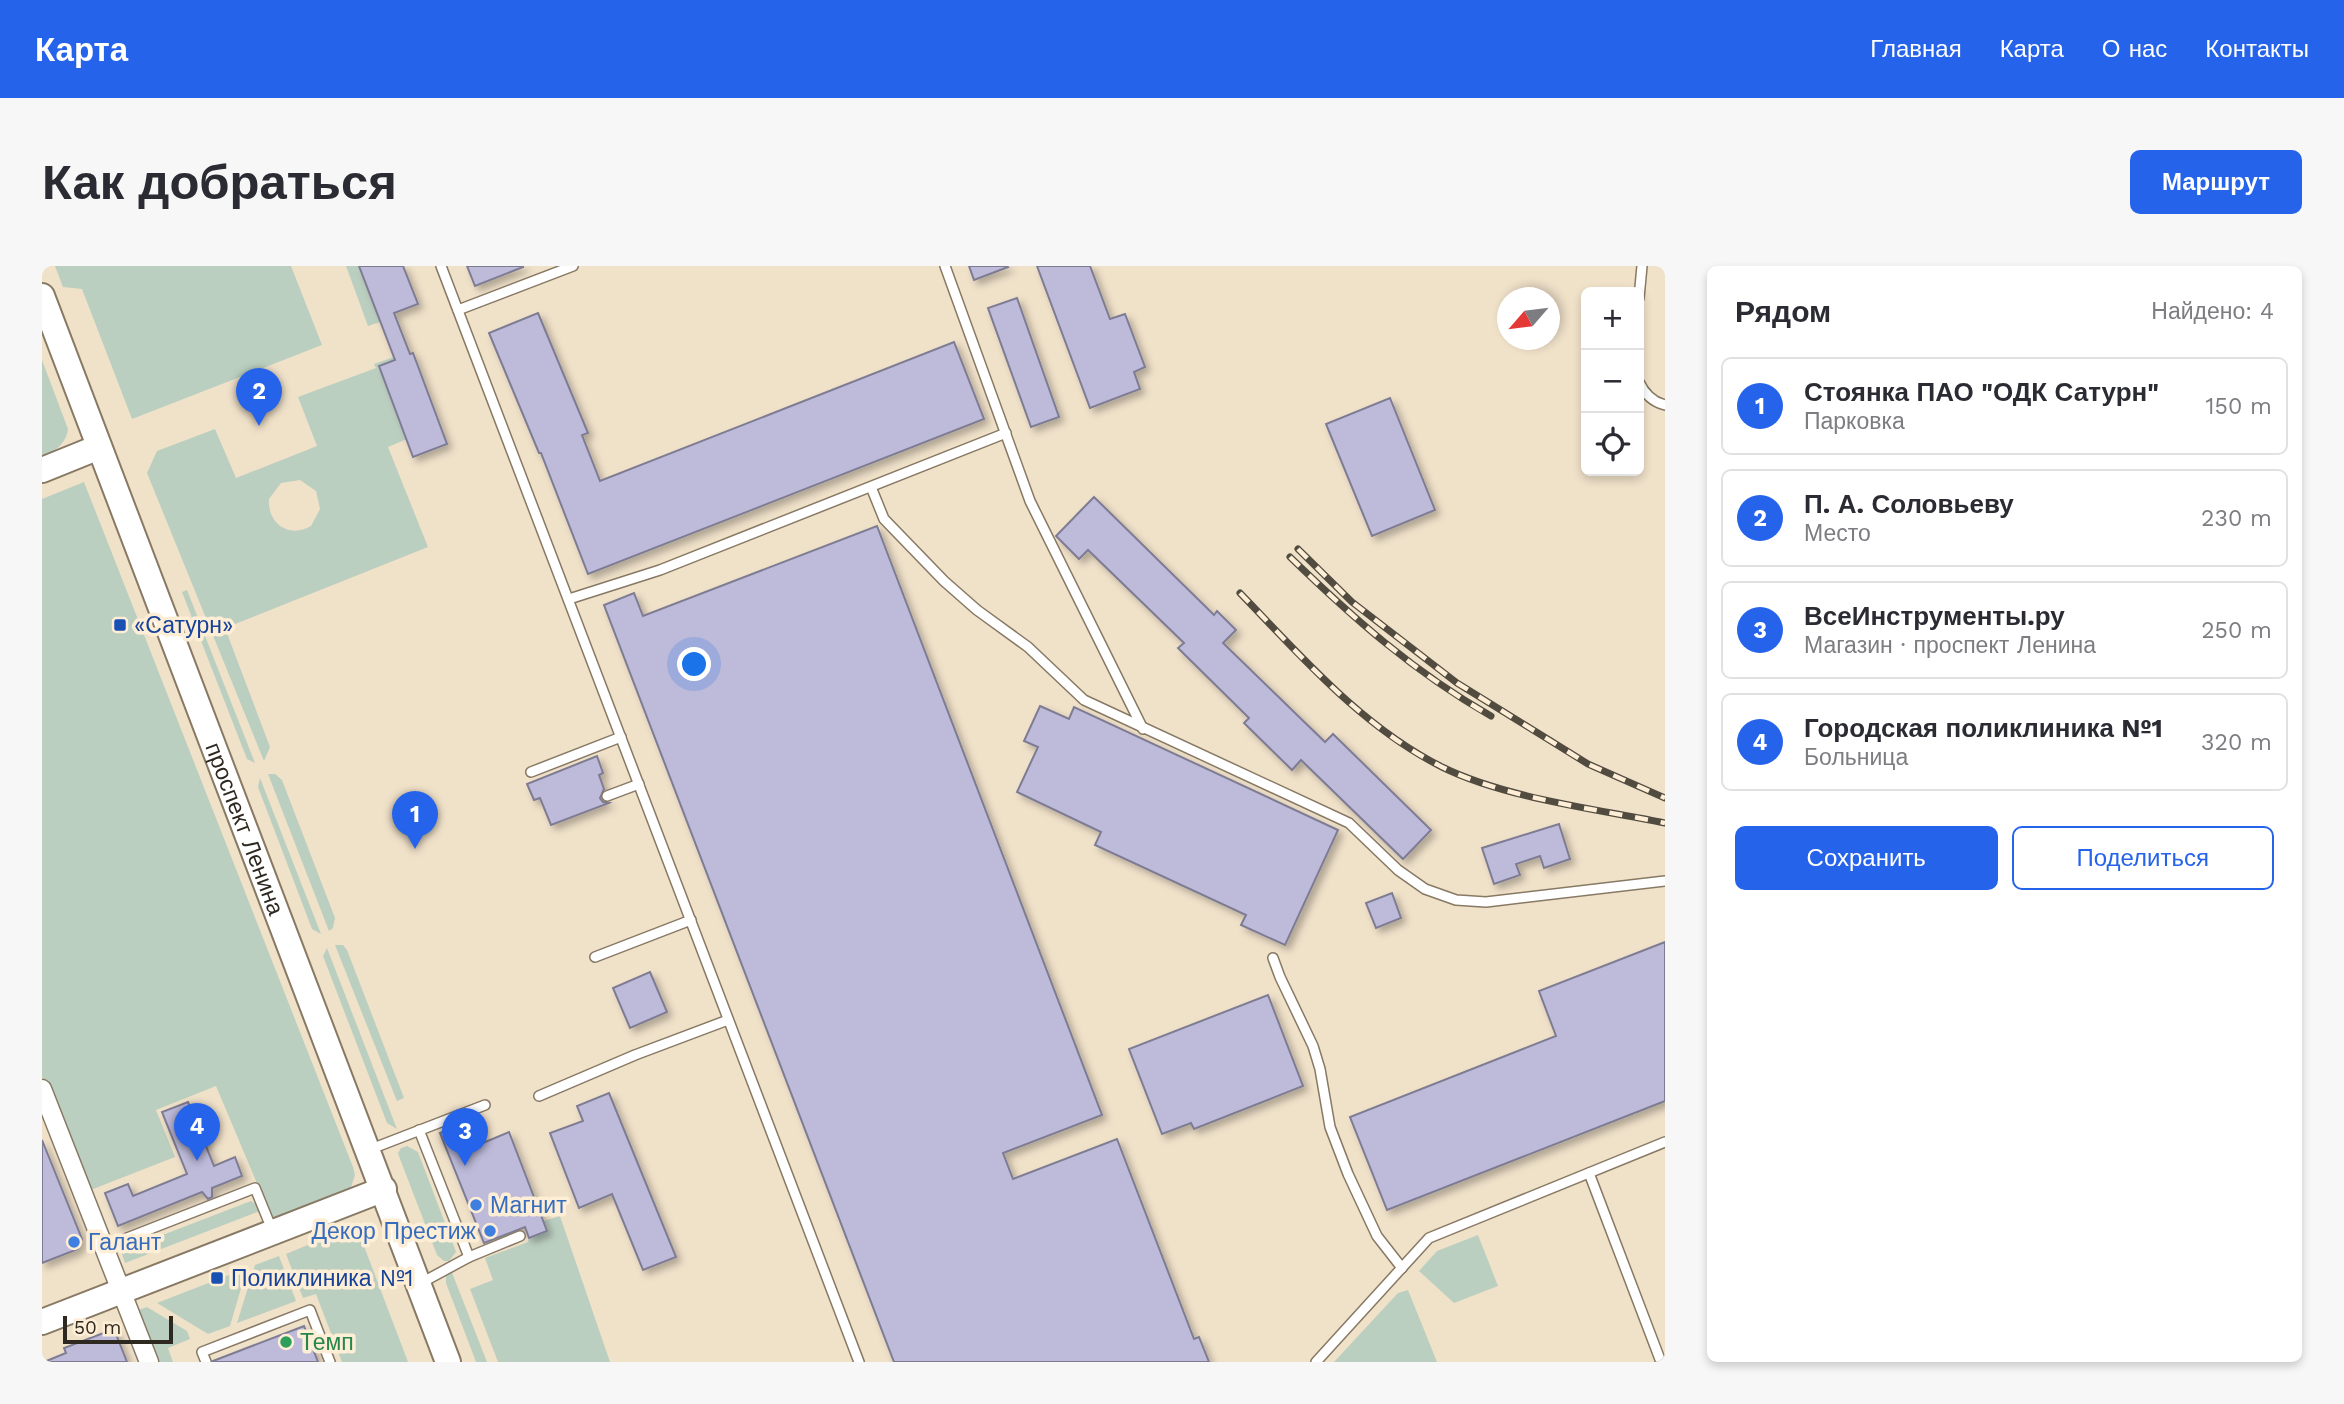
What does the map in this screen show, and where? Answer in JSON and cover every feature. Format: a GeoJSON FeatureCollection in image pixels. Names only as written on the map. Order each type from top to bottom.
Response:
{"type":"FeatureCollection","features":[{"type":"Feature","properties":{"kind":"main road","name":"проспект Ленина"},"geometry":{"type":"LineString","coordinates":[[42,296],[448,1362]]}},
{"type":"Feature","properties":{"kind":"main road"},"geometry":{"type":"LineString","coordinates":[[42,470],[99,447]]}},
{"type":"Feature","properties":{"kind":"main road"},"geometry":{"type":"LineString","coordinates":[[42,1322],[384,1189]]}},
{"type":"Feature","properties":{"kind":"street"},"geometry":{"type":"LineString","coordinates":[[42,1089],[149,1362]]}},
{"type":"Feature","properties":{"kind":"lane"},"geometry":{"type":"LineString","coordinates":[[441,266],[859,1362]]}},
{"type":"Feature","properties":{"kind":"lane"},"geometry":{"type":"LineString","coordinates":[[458,310],[572,266]]}},
{"type":"Feature","properties":{"kind":"lane"},"geometry":{"type":"LineString","coordinates":[[946,266],[1042,528],[1143,729]]}},
{"type":"Feature","properties":{"kind":"lane"},"geometry":{"type":"LineString","coordinates":[[1640,287],[1642,266]]}},
{"type":"Feature","properties":{"kind":"lane"},"geometry":{"type":"LineString","coordinates":[[1644,392],[1656,403],[1665,405]]}},
{"type":"Feature","properties":{"kind":"lane"},"geometry":{"type":"LineString","coordinates":[[569,599],[660,570],[1006,433]]}},
{"type":"Feature","properties":{"kind":"lane"},"geometry":{"type":"LineString","coordinates":[[870,487],[884,519],[977,610],[1028,647],[1084,700],[1349,823],[1398,870],[1425,889],[1456,900],[1486,902],[1665,881]]}},
{"type":"Feature","properties":{"kind":"lane"},"geometry":{"type":"LineString","coordinates":[[531,772],[621,737]]}},
{"type":"Feature","properties":{"kind":"lane"},"geometry":{"type":"LineString","coordinates":[[607,796],[639,784]]}},
{"type":"Feature","properties":{"kind":"lane"},"geometry":{"type":"LineString","coordinates":[[594,957],[691,920]]}},
{"type":"Feature","properties":{"kind":"lane"},"geometry":{"type":"LineString","coordinates":[[1273,958],[1313,1045],[1330,1127],[1348,1174],[1377,1236],[1402,1268]]}},
{"type":"Feature","properties":{"kind":"lane"},"geometry":{"type":"LineString","coordinates":[[539,1096],[635,1055],[728,1020]]}},
{"type":"Feature","properties":{"kind":"lane"},"geometry":{"type":"LineString","coordinates":[[369,1150],[485,1105]]}},
{"type":"Feature","properties":{"kind":"lane"},"geometry":{"type":"LineString","coordinates":[[419,1130],[469,1257]]}},
{"type":"Feature","properties":{"kind":"lane"},"geometry":{"type":"LineString","coordinates":[[1316,1362],[1429,1238],[1665,1142]]}},
{"type":"Feature","properties":{"kind":"lane"},"geometry":{"type":"LineString","coordinates":[[1589,1173],[1661,1362]]}},
{"type":"Feature","properties":{"kind":"lane"},"geometry":{"type":"LineString","coordinates":[[104,1247],[255,1188],[273,1232]]}},
{"type":"Feature","properties":{"kind":"lane"},"geometry":{"type":"LineString","coordinates":[[419,1284],[469,1257],[520,1236]]}},
{"type":"Feature","properties":{"kind":"lane"},"geometry":{"type":"LineString","coordinates":[[206,1362],[202,1352],[310,1310],[330,1362]]}},
{"type":"Feature","properties":{"kind":"green space"},"geometry":{"type":"Polygon","coordinates":[[[55,266],[291,266],[322,345],[132,419],[82,289],[63,287],[55,266]]]}},
{"type":"Feature","properties":{"kind":"green space"},"geometry":{"type":"Polygon","coordinates":[[[346,266],[359,266],[380,322],[368,326],[346,266]]]}},
{"type":"Feature","properties":{"kind":"green space"},"geometry":{"type":"Polygon","coordinates":[[[394,357],[395,360],[379,366],[407,439],[388,447],[428,547],[225,628],[270,747],[264,761],[147,473],[157,451],[215,429],[236,478],[317,446],[298,397],[376,368],[374,364],[394,357]],[[300,480],[281,483],[269,499],[269,508],[276,522],[295,531],[311,526],[320,509],[316,491],[300,480]]]}},
{"type":"Feature","properties":{"kind":"green space"},"geometry":{"type":"Polygon","coordinates":[[[42,360],[68,429],[59,446],[42,457],[42,360]]]}},
{"type":"Feature","properties":{"kind":"green space"},"geometry":{"type":"Polygon","coordinates":[[[84,482],[353,1167],[355,1175],[350,1190],[276,1222],[272,1219],[216,1086],[156,1110],[175,1157],[88,1191],[42,1076],[42,499],[84,482]]]}},
{"type":"Feature","properties":{"kind":"green space"},"geometry":{"type":"Polygon","coordinates":[[[187,590],[255,763],[247,759],[182,592],[187,590]]]}},
{"type":"Feature","properties":{"kind":"green space"},"geometry":{"type":"Polygon","coordinates":[[[268,774],[275,774],[282,780],[335,918],[333,928],[329,931],[268,774]]]}},
{"type":"Feature","properties":{"kind":"green space"},"geometry":{"type":"Polygon","coordinates":[[[260,778],[321,934],[312,929],[258,787],[260,778]]]}},
{"type":"Feature","properties":{"kind":"green space"},"geometry":{"type":"Polygon","coordinates":[[[335,945],[343,945],[347,950],[404,1098],[397,1101],[335,945]]]}},
{"type":"Feature","properties":{"kind":"green space"},"geometry":{"type":"Polygon","coordinates":[[[327,948],[397,1129],[387,1123],[323,956],[327,948]]]}},
{"type":"Feature","properties":{"kind":"green space"},"geometry":{"type":"Polygon","coordinates":[[[407,1146],[418,1152],[456,1252],[449,1261],[444,1261],[437,1255],[400,1159],[398,1153],[401,1148],[407,1146]]]}},
{"type":"Feature","properties":{"kind":"green space"},"geometry":{"type":"Polygon","coordinates":[[[251,1201],[260,1211],[125,1263],[121,1251],[251,1201]]]}},
{"type":"Feature","properties":{"kind":"green space"},"geometry":{"type":"Polygon","coordinates":[[[560,1216],[610,1362],[498,1362],[470,1289],[493,1280],[485,1258],[528,1242],[529,1238],[547,1231],[543,1221],[560,1216]]]}},
{"type":"Feature","properties":{"kind":"green space"},"geometry":{"type":"Polygon","coordinates":[[[356,1225],[408,1362],[342,1362],[316,1294],[303,1298],[286,1254],[356,1225]]]}},
{"type":"Feature","properties":{"kind":"green space"},"geometry":{"type":"Polygon","coordinates":[[[1478,1235],[1498,1286],[1454,1303],[1419,1271],[1437,1251],[1478,1235]]]}},
{"type":"Feature","properties":{"kind":"green space"},"geometry":{"type":"Polygon","coordinates":[[[279,1256],[296,1301],[237,1323],[255,1265],[279,1256]]]}},
{"type":"Feature","properties":{"kind":"green space"},"geometry":{"type":"Polygon","coordinates":[[[247,1268],[230,1326],[208,1334],[157,1303],[247,1268]]]}},
{"type":"Feature","properties":{"kind":"green space"},"geometry":{"type":"Polygon","coordinates":[[[451,1270],[487,1362],[476,1362],[446,1283],[446,1276],[451,1270]]]}},
{"type":"Feature","properties":{"kind":"green space"},"geometry":{"type":"Polygon","coordinates":[[[1408,1290],[1437,1362],[1334,1362],[1398,1293],[1408,1290]]]}},
{"type":"Feature","properties":{"kind":"green space"},"geometry":{"type":"Polygon","coordinates":[[[147,1307],[187,1331],[190,1339],[168,1348],[173,1362],[155,1362],[136,1311],[147,1307]]]}},
{"type":"Feature","properties":{"kind":"building"},"geometry":{"type":"Polygon","coordinates":[[[359,266],[403,266],[418,304],[394,313],[410,354],[413,353],[447,444],[413,457],[379,366],[395,360],[359,266]]]}},
{"type":"Feature","properties":{"kind":"building"},"geometry":{"type":"Polygon","coordinates":[[[467,266],[523,266],[523,267],[475,286],[467,266]]]}},
{"type":"Feature","properties":{"kind":"building"},"geometry":{"type":"Polygon","coordinates":[[[969,266],[1007,266],[1008,267],[974,280],[969,266]]]}},
{"type":"Feature","properties":{"kind":"building"},"geometry":{"type":"Polygon","coordinates":[[[1037,266],[1090,266],[1110,319],[1125,314],[1145,367],[1134,372],[1140,389],[1090,408],[1037,266]]]}},
{"type":"Feature","properties":{"kind":"building"},"geometry":{"type":"Polygon","coordinates":[[[1017,298],[1059,417],[1031,427],[988,308],[1017,298]]]}},
{"type":"Feature","properties":{"kind":"building"},"geometry":{"type":"Polygon","coordinates":[[[538,313],[588,433],[582,435],[600,481],[954,342],[984,419],[588,574],[541,453],[489,333],[538,313]]]}},
{"type":"Feature","properties":{"kind":"building"},"geometry":{"type":"Polygon","coordinates":[[[1390,398],[1435,510],[1372,536],[1326,424],[1390,398]]]}},
{"type":"Feature","properties":{"kind":"building"},"geometry":{"type":"Polygon","coordinates":[[[1094,497],[1214,615],[1217,611],[1236,630],[1223,643],[1325,742],[1333,734],[1431,830],[1403,859],[1301,760],[1292,770],[1244,723],[1249,718],[1178,648],[1184,643],[1088,550],[1079,559],[1056,536],[1094,497]]]}},
{"type":"Feature","properties":{"kind":"building"},"geometry":{"type":"Polygon","coordinates":[[[877,526],[1102,1115],[1003,1153],[1013,1179],[1117,1139],[1194,1339],[1199,1337],[1209,1362],[894,1362],[604,605],[634,593],[643,616],[877,526]]]}},
{"type":"Feature","properties":{"kind":"building"},"geometry":{"type":"Polygon","coordinates":[[[1040,706],[1069,719],[1074,707],[1338,830],[1285,945],[1241,925],[1246,915],[1095,845],[1101,832],[1017,792],[1038,747],[1024,741],[1040,706]]]}},
{"type":"Feature","properties":{"kind":"building"},"geometry":{"type":"Polygon","coordinates":[[[597,756],[603,773],[599,775],[604,789],[600,798],[609,803],[551,825],[540,798],[534,800],[527,784],[597,756]]]}},
{"type":"Feature","properties":{"kind":"building"},"geometry":{"type":"Polygon","coordinates":[[[1559,824],[1570,859],[1544,868],[1540,856],[1516,864],[1520,875],[1494,884],[1482,848],[1559,824]]]}},
{"type":"Feature","properties":{"kind":"building"},"geometry":{"type":"Polygon","coordinates":[[[1392,893],[1401,918],[1376,928],[1366,903],[1392,893]]]}},
{"type":"Feature","properties":{"kind":"building"},"geometry":{"type":"Polygon","coordinates":[[[1665,942],[1665,1101],[1387,1210],[1350,1117],[1556,1036],[1539,991],[1665,942]]]}},
{"type":"Feature","properties":{"kind":"building"},"geometry":{"type":"Polygon","coordinates":[[[650,972],[667,1012],[630,1028],[613,988],[650,972]]]}},
{"type":"Feature","properties":{"kind":"building"},"geometry":{"type":"Polygon","coordinates":[[[1268,995],[1303,1086],[1194,1129],[1191,1123],[1162,1134],[1129,1049],[1268,995]]]}},
{"type":"Feature","properties":{"kind":"building"},"geometry":{"type":"Polygon","coordinates":[[[609,1093],[676,1257],[643,1270],[612,1194],[579,1208],[550,1133],[583,1121],[577,1106],[609,1093]]]}},
{"type":"Feature","properties":{"kind":"building"},"geometry":{"type":"Polygon","coordinates":[[[188,1102],[214,1166],[235,1157],[242,1176],[212,1188],[212,1197],[208,1199],[202,1192],[118,1226],[105,1193],[128,1184],[133,1196],[187,1174],[162,1112],[188,1102]]]}},
{"type":"Feature","properties":{"kind":"building"},"geometry":{"type":"Polygon","coordinates":[[[473,1119],[483,1143],[509,1132],[547,1231],[529,1238],[525,1227],[484,1243],[440,1133],[473,1119]]]}},
{"type":"Feature","properties":{"kind":"building"},"geometry":{"type":"Polygon","coordinates":[[[42,1140],[82,1239],[78,1249],[42,1263],[42,1140]]]}},
{"type":"Feature","properties":{"kind":"building","name":"Темп"},"geometry":{"type":"Polygon","coordinates":[[[304,1326],[318,1362],[213,1362],[213,1361],[304,1326]]]}},
{"type":"Feature","properties":{"kind":"building"},"geometry":{"type":"Polygon","coordinates":[[[114,1329],[127,1362],[44,1362],[66,1353],[64,1348],[114,1329]]]}},
{"type":"Feature","properties":{"kind":"railway"},"geometry":{"type":"LineString","coordinates":[[1298,549],[1352,602],[1457,683],[1588,764],[1665,798]]}},
{"type":"Feature","properties":{"kind":"railway"},"geometry":{"type":"LineString","coordinates":[[1290,557],[1385,643],[1436,681],[1491,716]]}},
{"type":"Feature","properties":{"kind":"railway"},"geometry":{"type":"LineString","coordinates":[[1240,593],[1359,711],[1413,751],[1442,767],[1467,778],[1522,795],[1665,823]]}},
{"type":"Feature","properties":{"kind":"place","name":"П. А. Соловьеву"},"geometry":{"type":"Point","coordinates":[259,426]}},
{"type":"Feature","properties":{"kind":"place","name":"«Сатурн»"},"geometry":{"type":"Point","coordinates":[120,625]}},
{"type":"Feature","properties":{"kind":"place","name":"Стоянка ПАО \"ОДК Сатурн\""},"geometry":{"type":"Point","coordinates":[415,849]}},
{"type":"Feature","properties":{"kind":"place","name":"Городская поликлиника №1"},"geometry":{"type":"Point","coordinates":[197,1161]}},
{"type":"Feature","properties":{"kind":"place","name":"ВсеИнструменты.ру"},"geometry":{"type":"Point","coordinates":[465,1166]}},
{"type":"Feature","properties":{"kind":"place","name":"Магнит"},"geometry":{"type":"Point","coordinates":[476,1205]}},
{"type":"Feature","properties":{"kind":"place","name":"Декор Престиж"},"geometry":{"type":"Point","coordinates":[490,1231]}},
{"type":"Feature","properties":{"kind":"place","name":"Галант"},"geometry":{"type":"Point","coordinates":[74,1242]}},
{"type":"Feature","properties":{"kind":"place","name":"Поликлиника №1"},"geometry":{"type":"Point","coordinates":[217,1278]}},
{"type":"Feature","properties":{"kind":"place","name":"Темп"},"geometry":{"type":"Point","coordinates":[286,1342]}}]}
